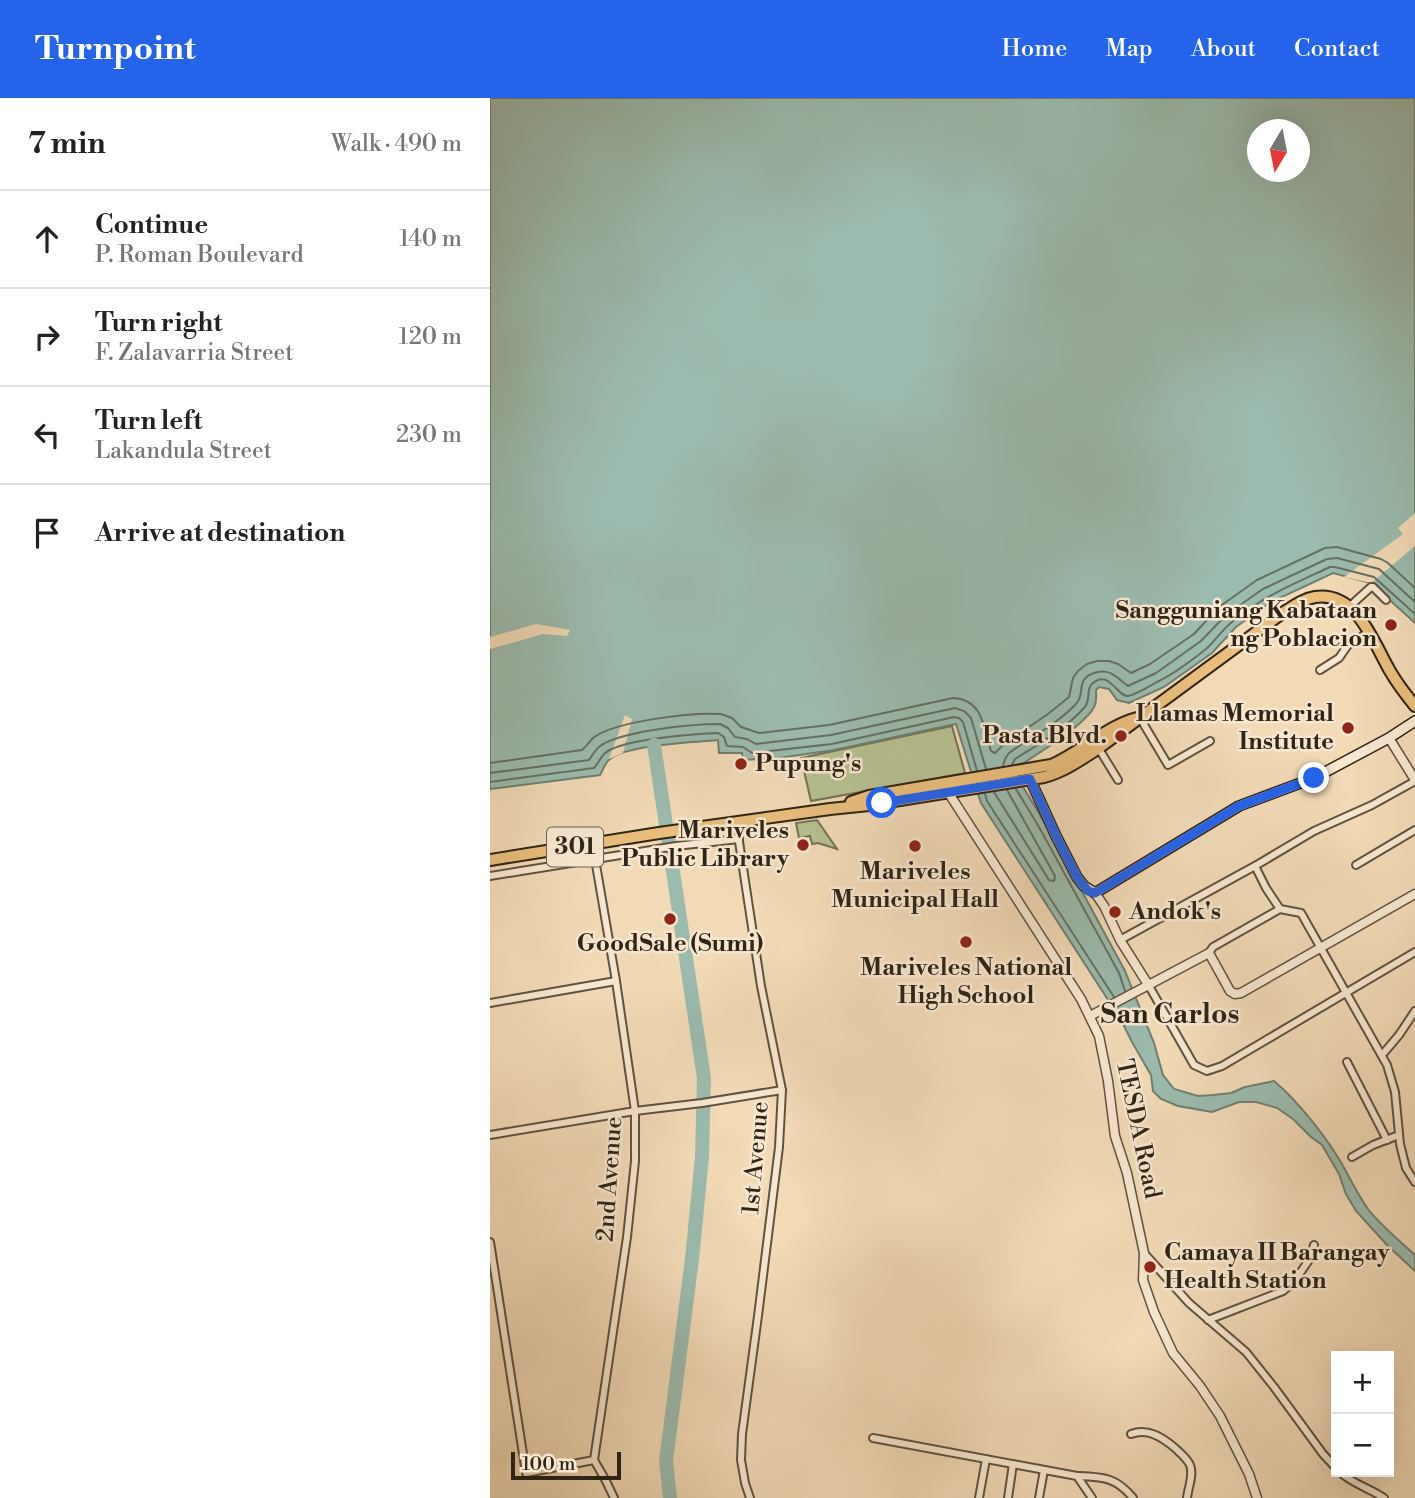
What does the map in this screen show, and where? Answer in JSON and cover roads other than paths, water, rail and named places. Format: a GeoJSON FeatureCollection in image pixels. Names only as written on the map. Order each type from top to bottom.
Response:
{"type":"FeatureCollection","features":[{"type":"Feature","properties":{"kind":"main road","name":"301"},"geometry":{"type":"LineString","coordinates":[[830,808],[869,796],[1055,774],[1071,767],[1099,748],[1281,614],[1303,601],[1326,597],[1336,599],[1349,607]]}},
{"type":"Feature","properties":{"kind":"main road"},"geometry":{"type":"LineString","coordinates":[[1349,607],[1369,632],[1391,672],[1415,706]]}},
{"type":"Feature","properties":{"kind":"main road","name":"301"},"geometry":{"type":"LineString","coordinates":[[1025,777],[1067,758],[1124,721],[1140,718]]}},
{"type":"Feature","properties":{"kind":"main road"},"geometry":{"type":"LineString","coordinates":[[1025,777],[1077,877],[1088,891],[1095,893],[1239,806],[1314,778],[1415,721]]}},
{"type":"Feature","properties":{"kind":"main road","name":"301"},"geometry":{"type":"LineString","coordinates":[[490,860],[830,808],[869,805],[948,792],[966,784]]}},
{"type":"Feature","properties":{"kind":"street"},"geometry":{"type":"LineString","coordinates":[[1349,607],[1371,587],[1386,600]]}},
{"type":"Feature","properties":{"kind":"street"},"geometry":{"type":"LineString","coordinates":[[1320,670],[1339,658],[1348,645],[1369,632]]}},
{"type":"Feature","properties":{"kind":"street"},"geometry":{"type":"LineString","coordinates":[[1140,718],[1168,765],[1210,741]]}},
{"type":"Feature","properties":{"kind":"street"},"geometry":{"type":"LineString","coordinates":[[1120,940],[1314,831],[1372,805],[1415,780],[1389,738]]}},
{"type":"Feature","properties":{"kind":"street"},"geometry":{"type":"LineString","coordinates":[[1099,748],[1118,780]]}},
{"type":"Feature","properties":{"kind":"street","name":"TESDA Road"},"geometry":{"type":"LineString","coordinates":[[948,792],[1090,1016],[1099,1036],[1115,1136],[1127,1173],[1144,1252],[1143,1280],[1173,1353],[1220,1416],[1249,1474],[1257,1498]]}},
{"type":"Feature","properties":{"kind":"street","name":"1st Avenue"},"geometry":{"type":"LineString","coordinates":[[736,822],[761,986],[782,1090],[779,1147],[742,1434],[741,1460],[750,1498]]}},
{"type":"Feature","properties":{"kind":"street"},"geometry":{"type":"LineString","coordinates":[[1356,865],[1415,830]]}},
{"type":"Feature","properties":{"kind":"street"},"geometry":{"type":"LineString","coordinates":[[490,876],[662,848],[739,839]]}},
{"type":"Feature","properties":{"kind":"street","name":"2nd Avenue"},"geometry":{"type":"LineString","coordinates":[[594,1460],[627,1237],[635,1161],[635,1111],[595,859]]}},
{"type":"Feature","properties":{"kind":"street"},"geometry":{"type":"LineString","coordinates":[[1255,866],[1280,909]]}},
{"type":"Feature","properties":{"kind":"street"},"geometry":{"type":"LineString","coordinates":[[1095,893],[1191,1059],[1195,1065],[1207,1071],[1222,1066],[1415,952]]}},
{"type":"Feature","properties":{"kind":"street"},"geometry":{"type":"LineString","coordinates":[[1209,953],[1230,991],[1241,993],[1415,894]]}},
{"type":"Feature","properties":{"kind":"street"},"geometry":{"type":"LineString","coordinates":[[1090,1016],[1209,953],[1213,947],[1280,909],[1301,913],[1387,1065],[1395,1092],[1399,1135],[1406,1168],[1415,1182]]}},
{"type":"Feature","properties":{"kind":"street"},"geometry":{"type":"LineString","coordinates":[[490,1003],[616,981]]}},
{"type":"Feature","properties":{"kind":"street"},"geometry":{"type":"LineString","coordinates":[[1382,1055],[1415,1010]]}},
{"type":"Feature","properties":{"kind":"street"},"geometry":{"type":"LineString","coordinates":[[1347,1062],[1387,1140]]}},
{"type":"Feature","properties":{"kind":"street"},"geometry":{"type":"LineString","coordinates":[[490,1135],[782,1090]]}},
{"type":"Feature","properties":{"kind":"street"},"geometry":{"type":"LineString","coordinates":[[1352,1157],[1399,1135]]}},
{"type":"Feature","properties":{"kind":"street"},"geometry":{"type":"LineString","coordinates":[[490,1242],[526,1473],[594,1460],[614,1498]]}},
{"type":"Feature","properties":{"kind":"street"},"geometry":{"type":"LineString","coordinates":[[1208,1320],[1283,1291],[1294,1282],[1311,1256],[1314,1245]]}},
{"type":"Feature","properties":{"kind":"street"},"geometry":{"type":"LineString","coordinates":[[1144,1252],[1189,1303],[1245,1352],[1331,1463]]}},
{"type":"Feature","properties":{"kind":"street"},"geometry":{"type":"LineString","coordinates":[[1131,1434],[1139,1431],[1150,1432],[1184,1456],[1190,1464],[1191,1474],[1187,1498]]}},
{"type":"Feature","properties":{"kind":"street"},"geometry":{"type":"LineString","coordinates":[[873,1438],[1077,1476],[1099,1477],[1115,1481],[1133,1498]]}},
{"type":"Feature","properties":{"kind":"street"},"geometry":{"type":"LineString","coordinates":[[979,1498],[986,1459]]}},
{"type":"Feature","properties":{"kind":"street"},"geometry":{"type":"LineString","coordinates":[[1007,1498],[1013,1464]]}},
{"type":"Feature","properties":{"kind":"street"},"geometry":{"type":"LineString","coordinates":[[1040,1498],[1045,1470]]}},
{"type":"Feature","properties":{"kind":"street"},"geometry":{"type":"LineString","coordinates":[[1077,1476],[1092,1498]]}},
{"type":"Feature","properties":{"kind":"street"},"geometry":{"type":"LineString","coordinates":[[1345,1477],[1384,1498]]}},
{"type":"Feature","properties":{"kind":"water"},"geometry":{"type":"Polygon","coordinates":[[[490,98],[1415,98],[1415,623],[1371,583],[1333,573],[1271,602],[1236,627],[1212,653],[1164,687],[1129,703],[1117,700],[1109,689],[1099,687],[1096,690],[1094,707],[1081,722],[1019,766],[1023,787],[1125,971],[1154,1043],[1163,1075],[1174,1089],[1198,1096],[1231,1093],[1274,1081],[1321,1133],[1368,1209],[1415,1255],[1415,1271],[1356,1211],[1322,1145],[1277,1108],[1256,1102],[1239,1102],[1212,1112],[1178,1106],[1161,1099],[1153,1091],[1151,1075],[1121,1020],[981,803],[956,724],[834,750],[779,758],[743,760],[742,753],[719,753],[718,740],[660,745],[617,755],[608,761],[600,775],[490,789],[490,98]]]}},
{"type":"Feature","properties":{"kind":"waterway"},"geometry":{"type":"LineString","coordinates":[[654,745],[704,1078],[702,1157],[692,1259],[666,1461],[670,1498]]}},
{"type":"Feature","properties":{"kind":"place","name":"Sangguniang Kabataan ng Poblacion"},"geometry":{"type":"Point","coordinates":[1391,625]}},
{"type":"Feature","properties":{"kind":"place","name":"Llamas Memorial Institute"},"geometry":{"type":"Point","coordinates":[1348,728]}},
{"type":"Feature","properties":{"kind":"place","name":"Pasta Blvd."},"geometry":{"type":"Point","coordinates":[1121,736]}},
{"type":"Feature","properties":{"kind":"place","name":"Pupung's"},"geometry":{"type":"Point","coordinates":[741,764]}},
{"type":"Feature","properties":{"kind":"place","name":"Mariveles Public Library"},"geometry":{"type":"Point","coordinates":[803,845]}},
{"type":"Feature","properties":{"kind":"place","name":"Mariveles Municipal Hall"},"geometry":{"type":"Point","coordinates":[915,846]}},
{"type":"Feature","properties":{"kind":"place","name":"Andok's"},"geometry":{"type":"Point","coordinates":[1115,912]}},
{"type":"Feature","properties":{"kind":"place","name":"GoodSale (Sumi)"},"geometry":{"type":"Point","coordinates":[670,919]}},
{"type":"Feature","properties":{"kind":"place","name":"Mariveles National High School"},"geometry":{"type":"Point","coordinates":[966,942]}},
{"type":"Feature","properties":{"kind":"place","name":"Camaya II Barangay Health Station"},"geometry":{"type":"Point","coordinates":[1150,1267]}},
{"type":"Feature","properties":{"kind":"district","name":"San Carlos"},"geometry":{"type":"Point","coordinates":[1170,1014]}}]}
